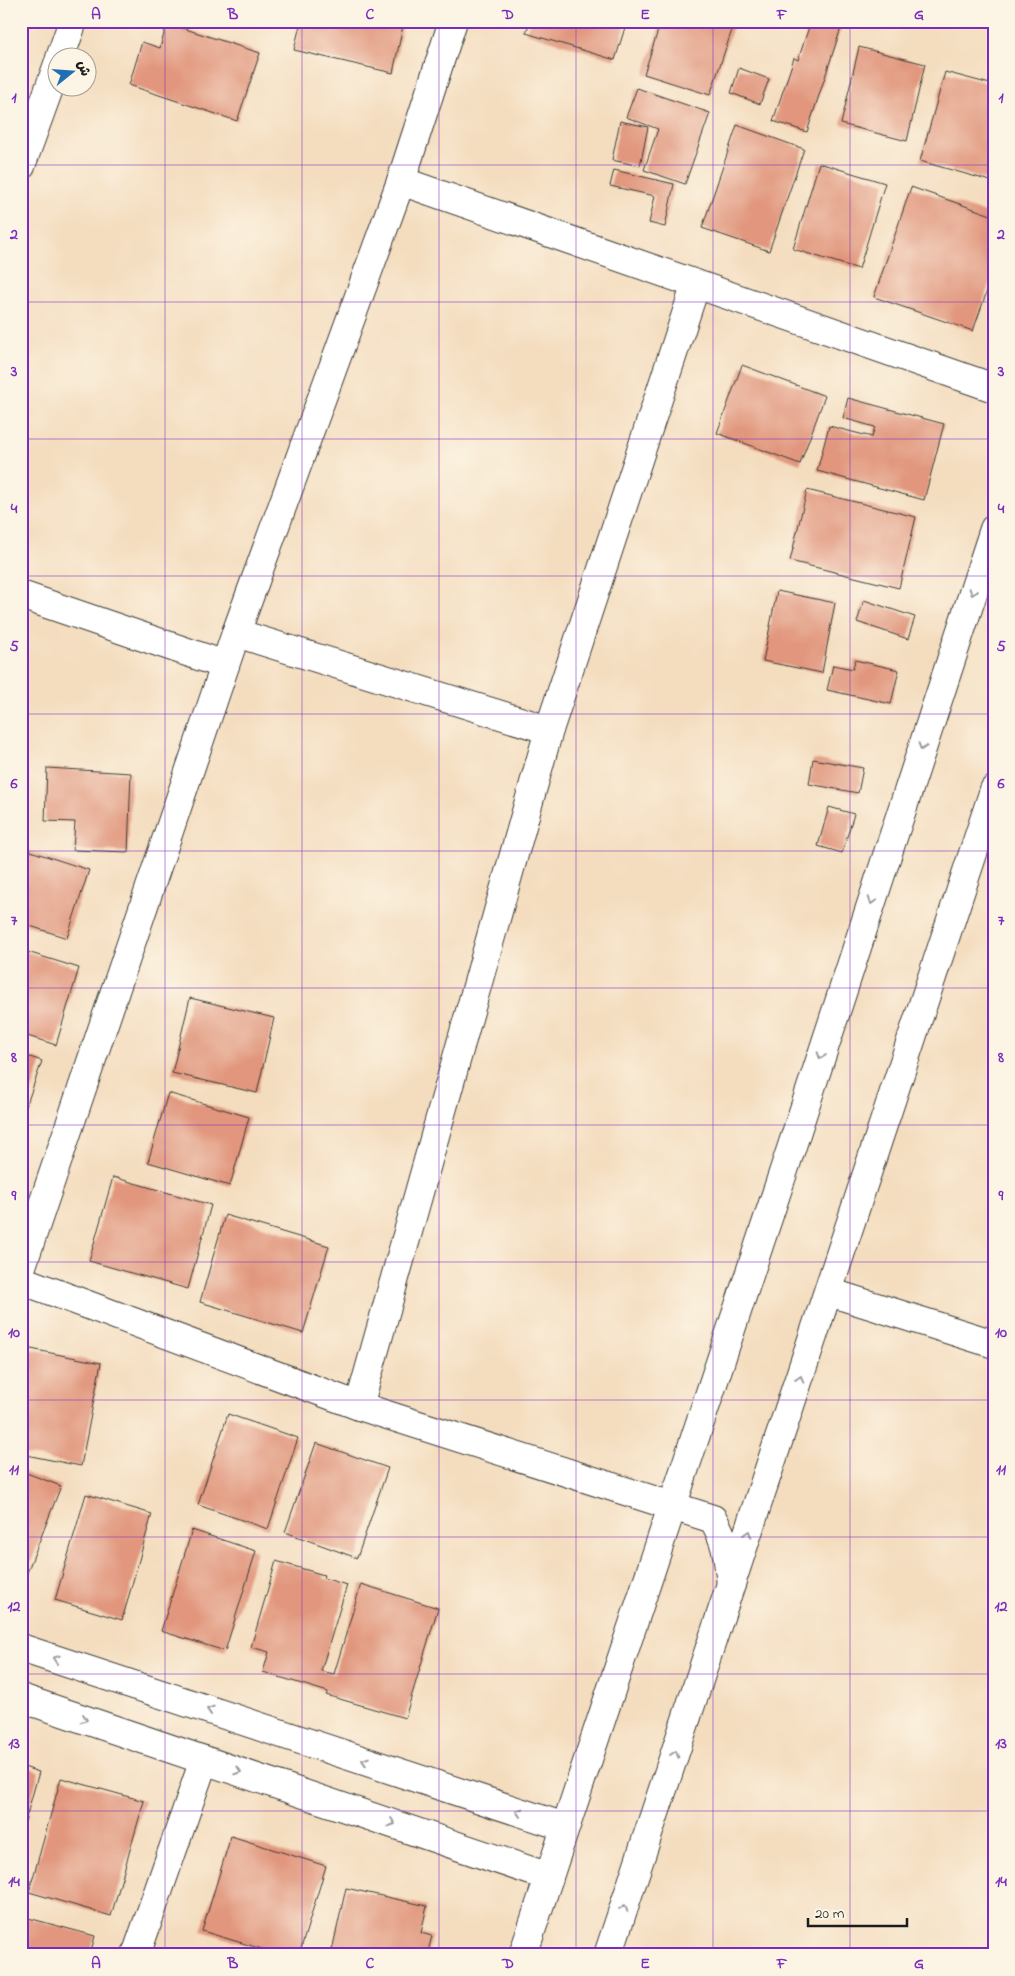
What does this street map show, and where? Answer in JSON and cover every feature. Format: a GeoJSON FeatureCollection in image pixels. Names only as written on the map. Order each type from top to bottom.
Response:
{"type":"FeatureCollection","features":[{"type":"Feature","properties":{"kind":"street"},"geometry":{"type":"LineString","coordinates":[[64,48],[73,21]]}},
{"type":"Feature","properties":{"kind":"street"},"geometry":{"type":"LineString","coordinates":[[21,1269],[236,633],[401,181],[453,21]]}},
{"type":"Feature","properties":{"kind":"street"},"geometry":{"type":"LineString","coordinates":[[21,166],[48,92]]}},
{"type":"Feature","properties":{"kind":"street"},"geometry":{"type":"LineString","coordinates":[[401,181],[994,388]]}},
{"type":"Feature","properties":{"kind":"street"},"geometry":{"type":"LineString","coordinates":[[359,1406],[549,730],[696,284]]}},
{"type":"Feature","properties":{"kind":"street"},"geometry":{"type":"LineString","coordinates":[[523,1955],[994,530]]}},
{"type":"Feature","properties":{"kind":"street"},"geometry":{"type":"LineString","coordinates":[[21,595],[225,665]]}},
{"type":"Feature","properties":{"kind":"street"},"geometry":{"type":"LineString","coordinates":[[236,633],[549,730]]}},
{"type":"Feature","properties":{"kind":"street"},"geometry":{"type":"LineString","coordinates":[[608,1955],[994,790]]}},
{"type":"Feature","properties":{"kind":"street"},"geometry":{"type":"LineString","coordinates":[[21,1280],[359,1406],[713,1519],[723,1536],[731,1585]]}},
{"type":"Feature","properties":{"kind":"street"},"geometry":{"type":"LineString","coordinates":[[829,1292],[994,1344]]}},
{"type":"Feature","properties":{"kind":"street"},"geometry":{"type":"LineString","coordinates":[[21,1648],[565,1827]]}},
{"type":"Feature","properties":{"kind":"street"},"geometry":{"type":"LineString","coordinates":[[21,1698],[549,1877]]}},
{"type":"Feature","properties":{"kind":"street"},"geometry":{"type":"LineString","coordinates":[[136,1955],[204,1760]]}},
{"type":"Feature","properties":{"kind":"building"},"geometry":{"type":"Polygon","coordinates":[[[301,21],[404,21],[393,73],[294,50],[301,21]]]}},
{"type":"Feature","properties":{"kind":"building"},"geometry":{"type":"Polygon","coordinates":[[[530,21],[627,21],[615,60],[526,33],[530,21]]]}},
{"type":"Feature","properties":{"kind":"building"},"geometry":{"type":"Polygon","coordinates":[[[661,21],[735,21],[710,95],[644,74],[661,21]]]}},
{"type":"Feature","properties":{"kind":"building"},"geometry":{"type":"Polygon","coordinates":[[[811,21],[822,21],[841,28],[807,132],[773,121],[794,58],[798,60],[811,21]]]}},
{"type":"Feature","properties":{"kind":"building"},"geometry":{"type":"Polygon","coordinates":[[[167,23],[260,53],[237,121],[129,85],[142,42],[160,48],[167,23]]]}},
{"type":"Feature","properties":{"kind":"building"},"geometry":{"type":"Polygon","coordinates":[[[859,47],[925,64],[907,141],[841,124],[859,47]]]}},
{"type":"Feature","properties":{"kind":"building"},"geometry":{"type":"Polygon","coordinates":[[[739,68],[769,79],[760,104],[731,93],[739,68]]]}},
{"type":"Feature","properties":{"kind":"building"},"geometry":{"type":"Polygon","coordinates":[[[945,72],[994,85],[994,182],[920,161],[945,72]]]}},
{"type":"Feature","properties":{"kind":"building"},"geometry":{"type":"Polygon","coordinates":[[[637,88],[710,113],[685,184],[644,170],[658,129],[626,117],[637,88]]]}},
{"type":"Feature","properties":{"kind":"building"},"geometry":{"type":"Polygon","coordinates":[[[620,121],[648,127],[640,166],[612,160],[620,121]]]}},
{"type":"Feature","properties":{"kind":"building"},"geometry":{"type":"Polygon","coordinates":[[[737,125],[804,149],[769,251],[702,228],[737,125]]]}},
{"type":"Feature","properties":{"kind":"building"},"geometry":{"type":"Polygon","coordinates":[[[819,163],[885,183],[859,269],[793,249],[819,163]]]}},
{"type":"Feature","properties":{"kind":"building"},"geometry":{"type":"Polygon","coordinates":[[[614,170],[674,184],[665,227],[649,223],[655,196],[610,186],[614,170]]]}},
{"type":"Feature","properties":{"kind":"building"},"geometry":{"type":"Polygon","coordinates":[[[911,187],[994,216],[994,271],[973,331],[874,297],[911,187]]]}},
{"type":"Feature","properties":{"kind":"building"},"geometry":{"type":"Polygon","coordinates":[[[742,365],[825,396],[800,464],[717,433],[742,365]]]}},
{"type":"Feature","properties":{"kind":"building"},"geometry":{"type":"Polygon","coordinates":[[[848,398],[944,424],[924,500],[817,471],[829,426],[872,437],[875,427],[843,418],[848,398]]]}},
{"type":"Feature","properties":{"kind":"building"},"geometry":{"type":"Polygon","coordinates":[[[807,490],[916,517],[899,588],[790,561],[807,490]]]}},
{"type":"Feature","properties":{"kind":"building"},"geometry":{"type":"Polygon","coordinates":[[[777,591],[835,603],[822,673],[763,661],[777,591]]]}},
{"type":"Feature","properties":{"kind":"building"},"geometry":{"type":"Polygon","coordinates":[[[864,600],[915,617],[908,639],[857,622],[864,600]]]}},
{"type":"Feature","properties":{"kind":"building"},"geometry":{"type":"Polygon","coordinates":[[[855,660],[899,670],[891,704],[827,690],[833,665],[853,669],[855,660]]]}},
{"type":"Feature","properties":{"kind":"building"},"geometry":{"type":"Polygon","coordinates":[[[813,759],[863,768],[858,793],[809,784],[813,759]]]}},
{"type":"Feature","properties":{"kind":"building"},"geometry":{"type":"Polygon","coordinates":[[[47,768],[131,773],[128,852],[73,850],[75,822],[45,821],[47,768]]]}},
{"type":"Feature","properties":{"kind":"building"},"geometry":{"type":"Polygon","coordinates":[[[829,807],[854,814],[842,853],[818,846],[829,807]]]}},
{"type":"Feature","properties":{"kind":"building"},"geometry":{"type":"Polygon","coordinates":[[[21,848],[89,870],[67,938],[21,923],[21,848]]]}},
{"type":"Feature","properties":{"kind":"building"},"geometry":{"type":"Polygon","coordinates":[[[21,950],[79,968],[56,1045],[21,1034],[21,950]]]}},
{"type":"Feature","properties":{"kind":"building"},"geometry":{"type":"Polygon","coordinates":[[[190,998],[274,1018],[257,1093],[172,1073],[190,998]]]}},
{"type":"Feature","properties":{"kind":"building"},"geometry":{"type":"Polygon","coordinates":[[[21,1054],[42,1061],[22,1118],[21,1118],[21,1054]]]}},
{"type":"Feature","properties":{"kind":"building"},"geometry":{"type":"Polygon","coordinates":[[[168,1093],[249,1117],[230,1186],[148,1162],[168,1093]]]}},
{"type":"Feature","properties":{"kind":"building"},"geometry":{"type":"Polygon","coordinates":[[[113,1177],[211,1205],[188,1289],[89,1261],[113,1177]]]}},
{"type":"Feature","properties":{"kind":"building"},"geometry":{"type":"Polygon","coordinates":[[[225,1215],[329,1246],[303,1333],[200,1302],[225,1215]]]}},
{"type":"Feature","properties":{"kind":"building"},"geometry":{"type":"Polygon","coordinates":[[[21,1347],[101,1363],[81,1466],[21,1454],[21,1347]]]}},
{"type":"Feature","properties":{"kind":"building"},"geometry":{"type":"Polygon","coordinates":[[[228,1414],[298,1438],[268,1529],[198,1505],[228,1414]]]}},
{"type":"Feature","properties":{"kind":"building"},"geometry":{"type":"Polygon","coordinates":[[[316,1443],[388,1468],[357,1558],[285,1532],[316,1443]]]}},
{"type":"Feature","properties":{"kind":"building"},"geometry":{"type":"Polygon","coordinates":[[[21,1471],[61,1486],[21,1588],[21,1471]]]}},
{"type":"Feature","properties":{"kind":"building"},"geometry":{"type":"Polygon","coordinates":[[[86,1494],[152,1514],[122,1620],[55,1600],[86,1494]]]}},
{"type":"Feature","properties":{"kind":"building"},"geometry":{"type":"Polygon","coordinates":[[[192,1530],[256,1551],[225,1651],[161,1631],[192,1530]]]}},
{"type":"Feature","properties":{"kind":"building"},"geometry":{"type":"Polygon","coordinates":[[[276,1561],[324,1575],[323,1578],[347,1585],[321,1671],[334,1674],[361,1584],[438,1608],[405,1718],[326,1695],[328,1692],[263,1672],[269,1652],[251,1647],[276,1561]]]}},
{"type":"Feature","properties":{"kind":"building"},"geometry":{"type":"Polygon","coordinates":[[[21,1766],[39,1772],[22,1832],[21,1832],[21,1766]]]}},
{"type":"Feature","properties":{"kind":"building"},"geometry":{"type":"Polygon","coordinates":[[[61,1778],[144,1801],[111,1916],[29,1892],[61,1778]]]}},
{"type":"Feature","properties":{"kind":"building"},"geometry":{"type":"Polygon","coordinates":[[[231,1836],[326,1866],[299,1955],[282,1955],[202,1931],[231,1836]]]}},
{"type":"Feature","properties":{"kind":"building"},"geometry":{"type":"Polygon","coordinates":[[[346,1888],[427,1906],[421,1933],[432,1936],[427,1955],[331,1955],[346,1888]]]}},
{"type":"Feature","properties":{"kind":"building"},"geometry":{"type":"Polygon","coordinates":[[[21,1916],[95,1936],[90,1955],[21,1955],[21,1916]]]}}]}
